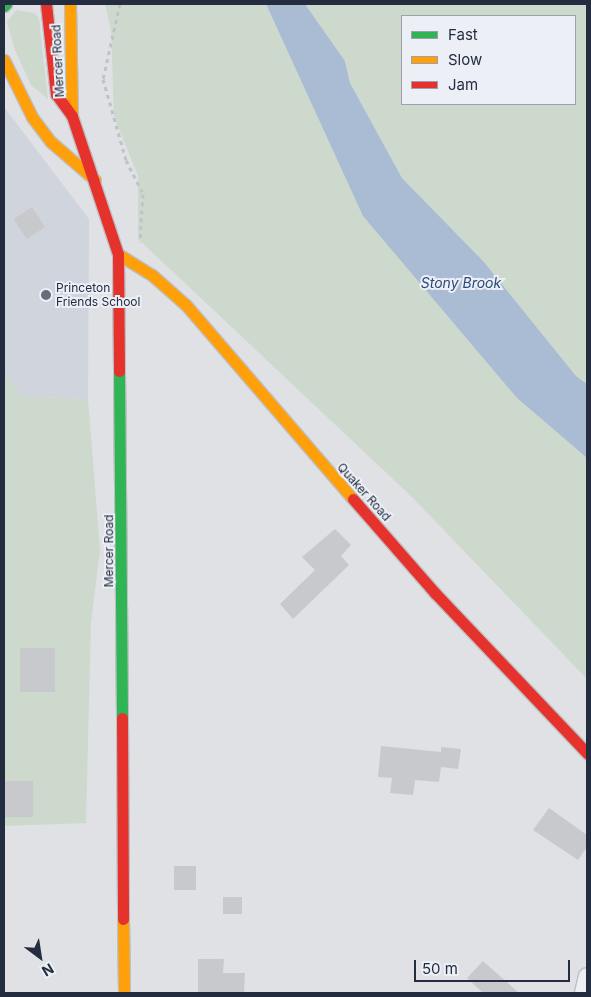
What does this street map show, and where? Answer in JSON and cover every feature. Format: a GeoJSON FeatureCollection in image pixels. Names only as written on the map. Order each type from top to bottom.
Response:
{"type":"FeatureCollection","features":[{"type":"Feature","properties":{"kind":"main road","name":"Mercer Road"},"geometry":{"type":"LineString","coordinates":[[46,4],[56,94],[72,116],[97,182],[118,254],[124,993]]}},
{"type":"Feature","properties":{"kind":"main road"},"geometry":{"type":"LineString","coordinates":[[53,4],[69,19]]}},
{"type":"Feature","properties":{"kind":"main road","name":"Mercer Road"},"geometry":{"type":"LineString","coordinates":[[70,4],[72,116]]}},
{"type":"Feature","properties":{"kind":"main road"},"geometry":{"type":"LineString","coordinates":[[4,60],[22,97],[51,142],[97,182]]}},
{"type":"Feature","properties":{"kind":"main road"},"geometry":{"type":"LineString","coordinates":[[22,97],[45,110],[72,116]]}},
{"type":"Feature","properties":{"kind":"main road","name":"Quaker Road"},"geometry":{"type":"LineString","coordinates":[[118,254],[152,275],[186,305],[428,585],[587,753]]}},
{"type":"Feature","properties":{"kind":"street"},"geometry":{"type":"LineString","coordinates":[[583,993],[587,976]]}},
{"type":"Feature","properties":{"kind":"shaded area"},"geometry":{"type":"Polygon","coordinates":[[[105,4],[266,4],[306,90],[517,398],[587,458],[587,679],[412,497],[138,239],[138,176],[114,117],[111,30],[105,4]]]}},
{"type":"Feature","properties":{"kind":"shaded area"},"geometry":{"type":"Polygon","coordinates":[[[305,4],[587,4],[587,384],[576,376],[484,262],[402,178],[350,83],[345,61],[305,4]]]}},
{"type":"Feature","properties":{"kind":"shaded area"},"geometry":{"type":"Polygon","coordinates":[[[16,10],[35,13],[39,19],[48,99],[31,85],[15,50],[7,22],[16,10]]]}},
{"type":"Feature","properties":{"kind":"shaded area","name":"Princeton Friends School"},"geometry":{"type":"Polygon","coordinates":[[[4,107],[89,219],[88,399],[20,396],[4,371],[4,107]]]}},
{"type":"Feature","properties":{"kind":"shaded area"},"geometry":{"type":"Polygon","coordinates":[[[4,371],[20,396],[88,399],[100,550],[91,623],[86,823],[4,826],[4,371]]]}},
{"type":"Feature","properties":{"kind":"water","name":"Stony Brook"},"geometry":{"type":"Polygon","coordinates":[[[266,4],[305,4],[345,61],[350,83],[402,178],[484,262],[576,376],[587,384],[587,458],[517,398],[363,216],[266,4]]]}},
{"type":"Feature","properties":{"kind":"building"},"geometry":{"type":"Polygon","coordinates":[[[32,207],[45,227],[27,239],[14,219],[32,207]]]}},
{"type":"Feature","properties":{"kind":"building"},"geometry":{"type":"Polygon","coordinates":[[[335,529],[351,545],[341,556],[349,565],[293,619],[280,604],[315,570],[302,557],[335,529]]]}},
{"type":"Feature","properties":{"kind":"building"},"geometry":{"type":"Polygon","coordinates":[[[20,648],[55,648],[55,692],[20,692],[20,648]]]}},
{"type":"Feature","properties":{"kind":"building"},"geometry":{"type":"Polygon","coordinates":[[[381,746],[441,752],[441,747],[461,749],[458,769],[441,767],[439,782],[415,780],[413,795],[390,793],[392,778],[378,777],[381,746]]]}},
{"type":"Feature","properties":{"kind":"building"},"geometry":{"type":"Polygon","coordinates":[[[4,781],[33,781],[33,817],[4,817],[4,781]]]}},
{"type":"Feature","properties":{"kind":"building"},"geometry":{"type":"Polygon","coordinates":[[[549,808],[587,835],[587,847],[578,860],[533,830],[549,808]]]}},
{"type":"Feature","properties":{"kind":"building"},"geometry":{"type":"Polygon","coordinates":[[[174,866],[196,866],[196,890],[174,890],[174,866]]]}},
{"type":"Feature","properties":{"kind":"building"},"geometry":{"type":"Polygon","coordinates":[[[223,897],[242,897],[242,914],[223,914],[223,897]]]}},
{"type":"Feature","properties":{"kind":"building"},"geometry":{"type":"Polygon","coordinates":[[[198,959],[224,959],[223,973],[245,973],[244,993],[198,993],[198,959]]]}},
{"type":"Feature","properties":{"kind":"building"},"geometry":{"type":"Polygon","coordinates":[[[483,961],[519,993],[483,993],[467,978],[483,961]]]}},
{"type":"Feature","properties":{"kind":"traffic: fast"},"geometry":{"type":"LineString","coordinates":[[119,371],[122,718]]}},
{"type":"Feature","properties":{"kind":"traffic: slow"},"geometry":{"type":"LineString","coordinates":[[70,4],[72,116]]}},
{"type":"Feature","properties":{"kind":"traffic: slow"},"geometry":{"type":"LineString","coordinates":[[4,60],[32,117],[51,142],[95,180]]}},
{"type":"Feature","properties":{"kind":"traffic: slow"},"geometry":{"type":"LineString","coordinates":[[118,254],[152,275],[186,305],[353,499]]}},
{"type":"Feature","properties":{"kind":"traffic: slow"},"geometry":{"type":"LineString","coordinates":[[123,919],[124,993]]}},
{"type":"Feature","properties":{"kind":"traffic: jam"},"geometry":{"type":"LineString","coordinates":[[46,4],[56,94],[72,116],[118,254],[119,371]]}},
{"type":"Feature","properties":{"kind":"traffic: jam"},"geometry":{"type":"LineString","coordinates":[[353,499],[435,593],[587,753]]}},
{"type":"Feature","properties":{"kind":"traffic: jam"},"geometry":{"type":"LineString","coordinates":[[122,718],[123,919]]}},
{"type":"Feature","properties":{"kind":"place","name":"Princeton Friends School"},"geometry":{"type":"Point","coordinates":[46,295]}}]}
